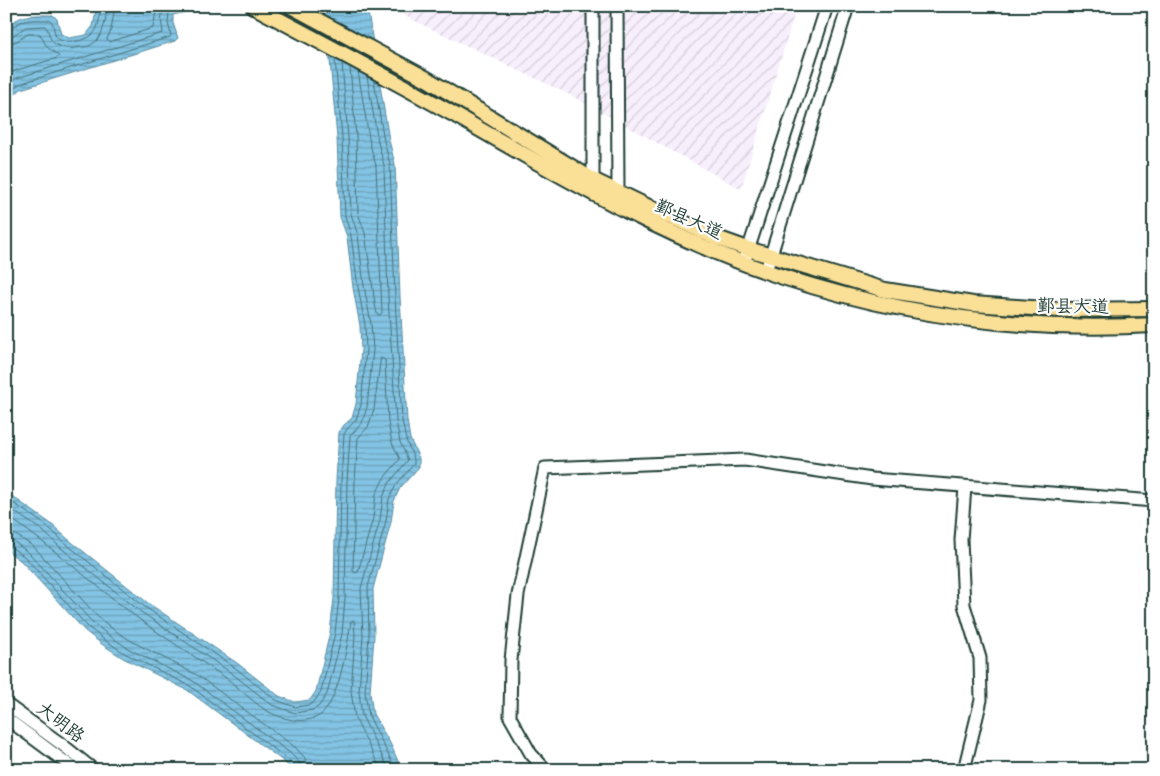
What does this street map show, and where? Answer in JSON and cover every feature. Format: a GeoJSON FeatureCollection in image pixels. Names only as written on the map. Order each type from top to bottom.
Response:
{"type":"FeatureCollection","features":[{"type":"Feature","properties":{"kind":"main road","name":"鄞县大道"},"geometry":{"type":"LineString","coordinates":[[253,6],[420,95],[595,195],[660,227],[746,256],[771,256],[885,290],[973,304],[1060,310],[1154,310]]}},
{"type":"Feature","properties":{"kind":"main road","name":"鄞县大道"},"geometry":{"type":"LineString","coordinates":[[292,6],[427,79],[593,180],[701,230],[746,256],[766,271],[886,306],[974,320],[1061,326],[1154,325]]}},
{"type":"Feature","properties":{"kind":"street"},"geometry":{"type":"LineString","coordinates":[[593,6],[593,180]]}},
{"type":"Feature","properties":{"kind":"street"},"geometry":{"type":"LineString","coordinates":[[616,6],[618,192]]}},
{"type":"Feature","properties":{"kind":"street"},"geometry":{"type":"LineString","coordinates":[[746,256],[827,6]]}},
{"type":"Feature","properties":{"kind":"street"},"geometry":{"type":"LineString","coordinates":[[766,271],[848,6]]}},
{"type":"Feature","properties":{"kind":"street"},"geometry":{"type":"LineString","coordinates":[[546,770],[532,754],[510,716],[511,660],[518,595],[545,468],[745,460],[872,479],[1154,501]]}},
{"type":"Feature","properties":{"kind":"street"},"geometry":{"type":"LineString","coordinates":[[964,770],[981,700],[980,658],[964,605],[961,540],[965,486]]}},
{"type":"Feature","properties":{"kind":"street","name":"大明路"},"geometry":{"type":"LineString","coordinates":[[6,704],[94,770]]}},
{"type":"Feature","properties":{"kind":"street","name":"大明路"},"geometry":{"type":"LineString","coordinates":[[6,718],[76,770]]}},
{"type":"Feature","properties":{"kind":"shaded area"},"geometry":{"type":"Polygon","coordinates":[[[384,6],[797,6],[741,189],[572,96],[384,6]]]}},
{"type":"Feature","properties":{"kind":"water"},"geometry":{"type":"Polygon","coordinates":[[[97,6],[212,6],[173,15],[173,23],[178,38],[175,41],[21,89],[6,102],[6,27],[23,17],[53,15],[57,19],[61,34],[69,38],[86,35],[93,26],[97,6]]]}},
{"type":"Feature","properties":{"kind":"water"},"geometry":{"type":"Polygon","coordinates":[[[325,6],[367,6],[389,140],[395,164],[407,420],[410,439],[419,458],[419,467],[400,488],[394,501],[391,522],[373,589],[374,636],[370,692],[373,714],[390,743],[402,770],[292,770],[283,761],[187,690],[123,658],[103,645],[85,631],[21,561],[6,550],[6,492],[50,523],[148,603],[237,663],[279,696],[295,702],[310,700],[316,691],[330,632],[334,598],[336,480],[339,432],[352,418],[356,404],[361,350],[360,326],[347,237],[340,217],[337,138],[325,6]]]}}]}
